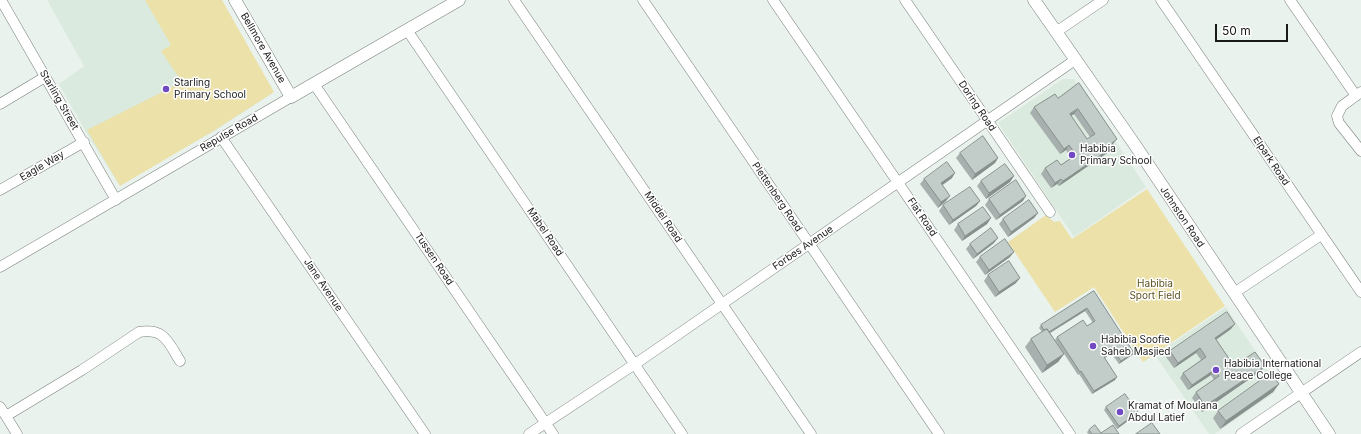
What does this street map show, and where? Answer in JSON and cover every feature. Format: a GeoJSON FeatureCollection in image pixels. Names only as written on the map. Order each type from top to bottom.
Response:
{"type":"FeatureCollection","features":[{"type":"Feature","properties":{"kind":"street","name":"Starling Street"},"geometry":{"type":"LineString","coordinates":[[1,0],[4,14],[84,142],[116,200]]}},
{"type":"Feature","properties":{"kind":"street","name":"Bellmore Avenue"},"geometry":{"type":"LineString","coordinates":[[235,0],[291,97]]}},
{"type":"Feature","properties":{"kind":"street","name":"Repulse Road"},"geometry":{"type":"LineString","coordinates":[[0,267],[459,0]]}},
{"type":"Feature","properties":{"kind":"street","name":"Middel Road"},"geometry":{"type":"LineString","coordinates":[[514,0],[811,434]]}},
{"type":"Feature","properties":{"kind":"street","name":"Plettenberg Road"},"geometry":{"type":"LineString","coordinates":[[642,0],[939,434]]}},
{"type":"Feature","properties":{"kind":"street","name":"Flat Road"},"geometry":{"type":"LineString","coordinates":[[774,0],[1070,434]]}},
{"type":"Feature","properties":{"kind":"street","name":"Doring Road"},"geometry":{"type":"LineString","coordinates":[[906,0],[1050,212]]}},
{"type":"Feature","properties":{"kind":"street","name":"Johnston Road"},"geometry":{"type":"LineString","coordinates":[[1034,0],[1329,434]]}},
{"type":"Feature","properties":{"kind":"street"},"geometry":{"type":"LineString","coordinates":[[1056,32],[1103,0]]}},
{"type":"Feature","properties":{"kind":"street","name":"Elpark Road"},"geometry":{"type":"LineString","coordinates":[[1161,0],[1361,292]]}},
{"type":"Feature","properties":{"kind":"street"},"geometry":{"type":"LineString","coordinates":[[1290,0],[1358,94],[1340,109],[1337,120],[1361,151]]}},
{"type":"Feature","properties":{"kind":"street","name":"Mabel Road"},"geometry":{"type":"LineString","coordinates":[[407,30],[682,434]]}},
{"type":"Feature","properties":{"kind":"street","name":"Forbes Avenue"},"geometry":{"type":"LineString","coordinates":[[529,434],[634,364],[1075,60]]}},
{"type":"Feature","properties":{"kind":"street"},"geometry":{"type":"LineString","coordinates":[[0,104],[45,78]]}},
{"type":"Feature","properties":{"kind":"street","name":"Tussen Road"},"geometry":{"type":"LineString","coordinates":[[314,84],[553,434]]}},
{"type":"Feature","properties":{"kind":"street","name":"Jane Avenue"},"geometry":{"type":"LineString","coordinates":[[222,137],[425,434]]}},
{"type":"Feature","properties":{"kind":"street","name":"Eagle Way"},"geometry":{"type":"LineString","coordinates":[[0,190],[84,142]]}},
{"type":"Feature","properties":{"kind":"street"},"geometry":{"type":"LineString","coordinates":[[1234,293],[1321,235]]}},
{"type":"Feature","properties":{"kind":"street"},"geometry":{"type":"LineString","coordinates":[[17,434],[3,411],[76,373],[139,332],[150,330],[160,334],[167,340],[180,361]]}},
{"type":"Feature","properties":{"kind":"street"},"geometry":{"type":"LineString","coordinates":[[1241,434],[1361,352]]}},
{"type":"Feature","properties":{"kind":"shaded area","name":"Starling Primary School"},"geometry":{"type":"Polygon","coordinates":[[[47,0],[221,0],[273,93],[216,130],[119,185],[84,129],[59,84],[84,66],[47,0]]]}},
{"type":"Feature","properties":{"kind":"shaded area","name":"Habibia Primary School"},"geometry":{"type":"Polygon","coordinates":[[[1063,79],[1074,79],[1146,187],[1074,237],[998,123],[1063,79]]]}},
{"type":"Feature","properties":{"kind":"shaded area","name":"Habibia International Peace College"},"geometry":{"type":"Polygon","coordinates":[[[1226,307],[1277,384],[1274,393],[1215,434],[1209,434],[1155,355],[1226,307]]]}},
{"type":"Feature","properties":{"kind":"green space"},"geometry":{"type":"Polygon","coordinates":[[[145,0],[222,0],[274,92],[215,130],[120,186],[87,130],[182,82],[161,51],[171,45],[145,0]]]}},
{"type":"Feature","properties":{"kind":"green space","name":"Habibia Sport Field"},"geometry":{"type":"Polygon","coordinates":[[[1147,189],[1225,306],[1143,362],[1094,287],[1055,312],[1008,242],[1046,215],[1054,222],[1060,221],[1072,239],[1147,189]]]}},
{"type":"Feature","properties":{"kind":"building"},"geometry":{"type":"Polygon","coordinates":[[[1079,83],[1117,139],[1112,143],[1114,146],[1063,181],[1061,179],[1055,183],[1045,168],[1057,160],[1061,165],[1076,155],[1069,145],[1064,149],[1034,107],[1055,94],[1058,98],[1079,83]],[[1078,109],[1070,114],[1087,139],[1095,134],[1078,109]]]}},
{"type":"Feature","properties":{"kind":"building"},"geometry":{"type":"Polygon","coordinates":[[[983,136],[998,158],[975,174],[960,153],[983,136]]]}},
{"type":"Feature","properties":{"kind":"building"},"geometry":{"type":"Polygon","coordinates":[[[947,162],[955,173],[941,183],[950,196],[941,202],[924,179],[947,162]]]}},
{"type":"Feature","properties":{"kind":"building"},"geometry":{"type":"Polygon","coordinates":[[[1005,164],[1014,176],[989,193],[981,181],[1005,164]]]}},
{"type":"Feature","properties":{"kind":"building"},"geometry":{"type":"Polygon","coordinates":[[[1016,180],[1026,196],[1000,215],[989,199],[1016,180]]]}},
{"type":"Feature","properties":{"kind":"building"},"geometry":{"type":"Polygon","coordinates":[[[970,187],[980,201],[953,220],[943,205],[970,187]]]}},
{"type":"Feature","properties":{"kind":"building"},"geometry":{"type":"Polygon","coordinates":[[[1029,200],[1038,213],[1011,232],[1003,219],[1029,200]]]}},
{"type":"Feature","properties":{"kind":"building"},"geometry":{"type":"Polygon","coordinates":[[[983,207],[991,218],[965,236],[958,224],[983,207]]]}},
{"type":"Feature","properties":{"kind":"building"},"geometry":{"type":"Polygon","coordinates":[[[991,228],[998,238],[977,254],[970,244],[991,228]]]}},
{"type":"Feature","properties":{"kind":"building"},"geometry":{"type":"Polygon","coordinates":[[[1005,239],[1014,252],[989,270],[980,257],[1005,239]]]}},
{"type":"Feature","properties":{"kind":"building"},"geometry":{"type":"Polygon","coordinates":[[[1009,261],[1020,278],[999,292],[988,275],[1009,261]]]}},
{"type":"Feature","properties":{"kind":"building","name":"Habibia Soofie Saheb Masjied"},"geometry":{"type":"Polygon","coordinates":[[[1094,291],[1134,353],[1121,361],[1113,350],[1104,357],[1117,377],[1094,391],[1057,337],[1083,320],[1087,326],[1095,321],[1087,308],[1049,332],[1047,329],[1044,330],[1041,325],[1094,291]]]}},
{"type":"Feature","properties":{"kind":"building"},"geometry":{"type":"Polygon","coordinates":[[[1227,312],[1235,324],[1215,338],[1234,366],[1255,352],[1265,366],[1205,406],[1196,392],[1219,376],[1214,370],[1192,385],[1183,373],[1206,357],[1200,348],[1178,363],[1170,351],[1227,312]]]}},
{"type":"Feature","properties":{"kind":"building"},"geometry":{"type":"Polygon","coordinates":[[[1047,329],[1064,354],[1047,365],[1031,339],[1047,329]]]}},
{"type":"Feature","properties":{"kind":"building"},"geometry":{"type":"Polygon","coordinates":[[[1271,373],[1279,384],[1226,421],[1218,411],[1271,373]]]}},
{"type":"Feature","properties":{"kind":"building","name":"Kramat of Moulana Abdul Latief"},"geometry":{"type":"Polygon","coordinates":[[[1125,394],[1138,412],[1119,426],[1106,407],[1125,394]]]}},
{"type":"Feature","properties":{"kind":"building"},"geometry":{"type":"Polygon","coordinates":[[[1152,423],[1160,434],[1136,434],[1152,423]]]}},
{"type":"Feature","properties":{"kind":"building"},"geometry":{"type":"Polygon","coordinates":[[[1095,425],[1101,433],[1113,425],[1119,434],[1092,434],[1089,430],[1095,425]]]}},
{"type":"Feature","properties":{"kind":"place","name":"Starling Primary School"},"geometry":{"type":"Point","coordinates":[166,89]}},
{"type":"Feature","properties":{"kind":"place","name":"Habibia Primary School"},"geometry":{"type":"Point","coordinates":[1072,155]}},
{"type":"Feature","properties":{"kind":"place","name":"Habibia Soofie Saheb Masjied"},"geometry":{"type":"Point","coordinates":[1093,346]}},
{"type":"Feature","properties":{"kind":"place","name":"Habibia International Peace College"},"geometry":{"type":"Point","coordinates":[1216,370]}},
{"type":"Feature","properties":{"kind":"place","name":"Kramat of Moulana Abdul Latief"},"geometry":{"type":"Point","coordinates":[1120,412]}}]}
